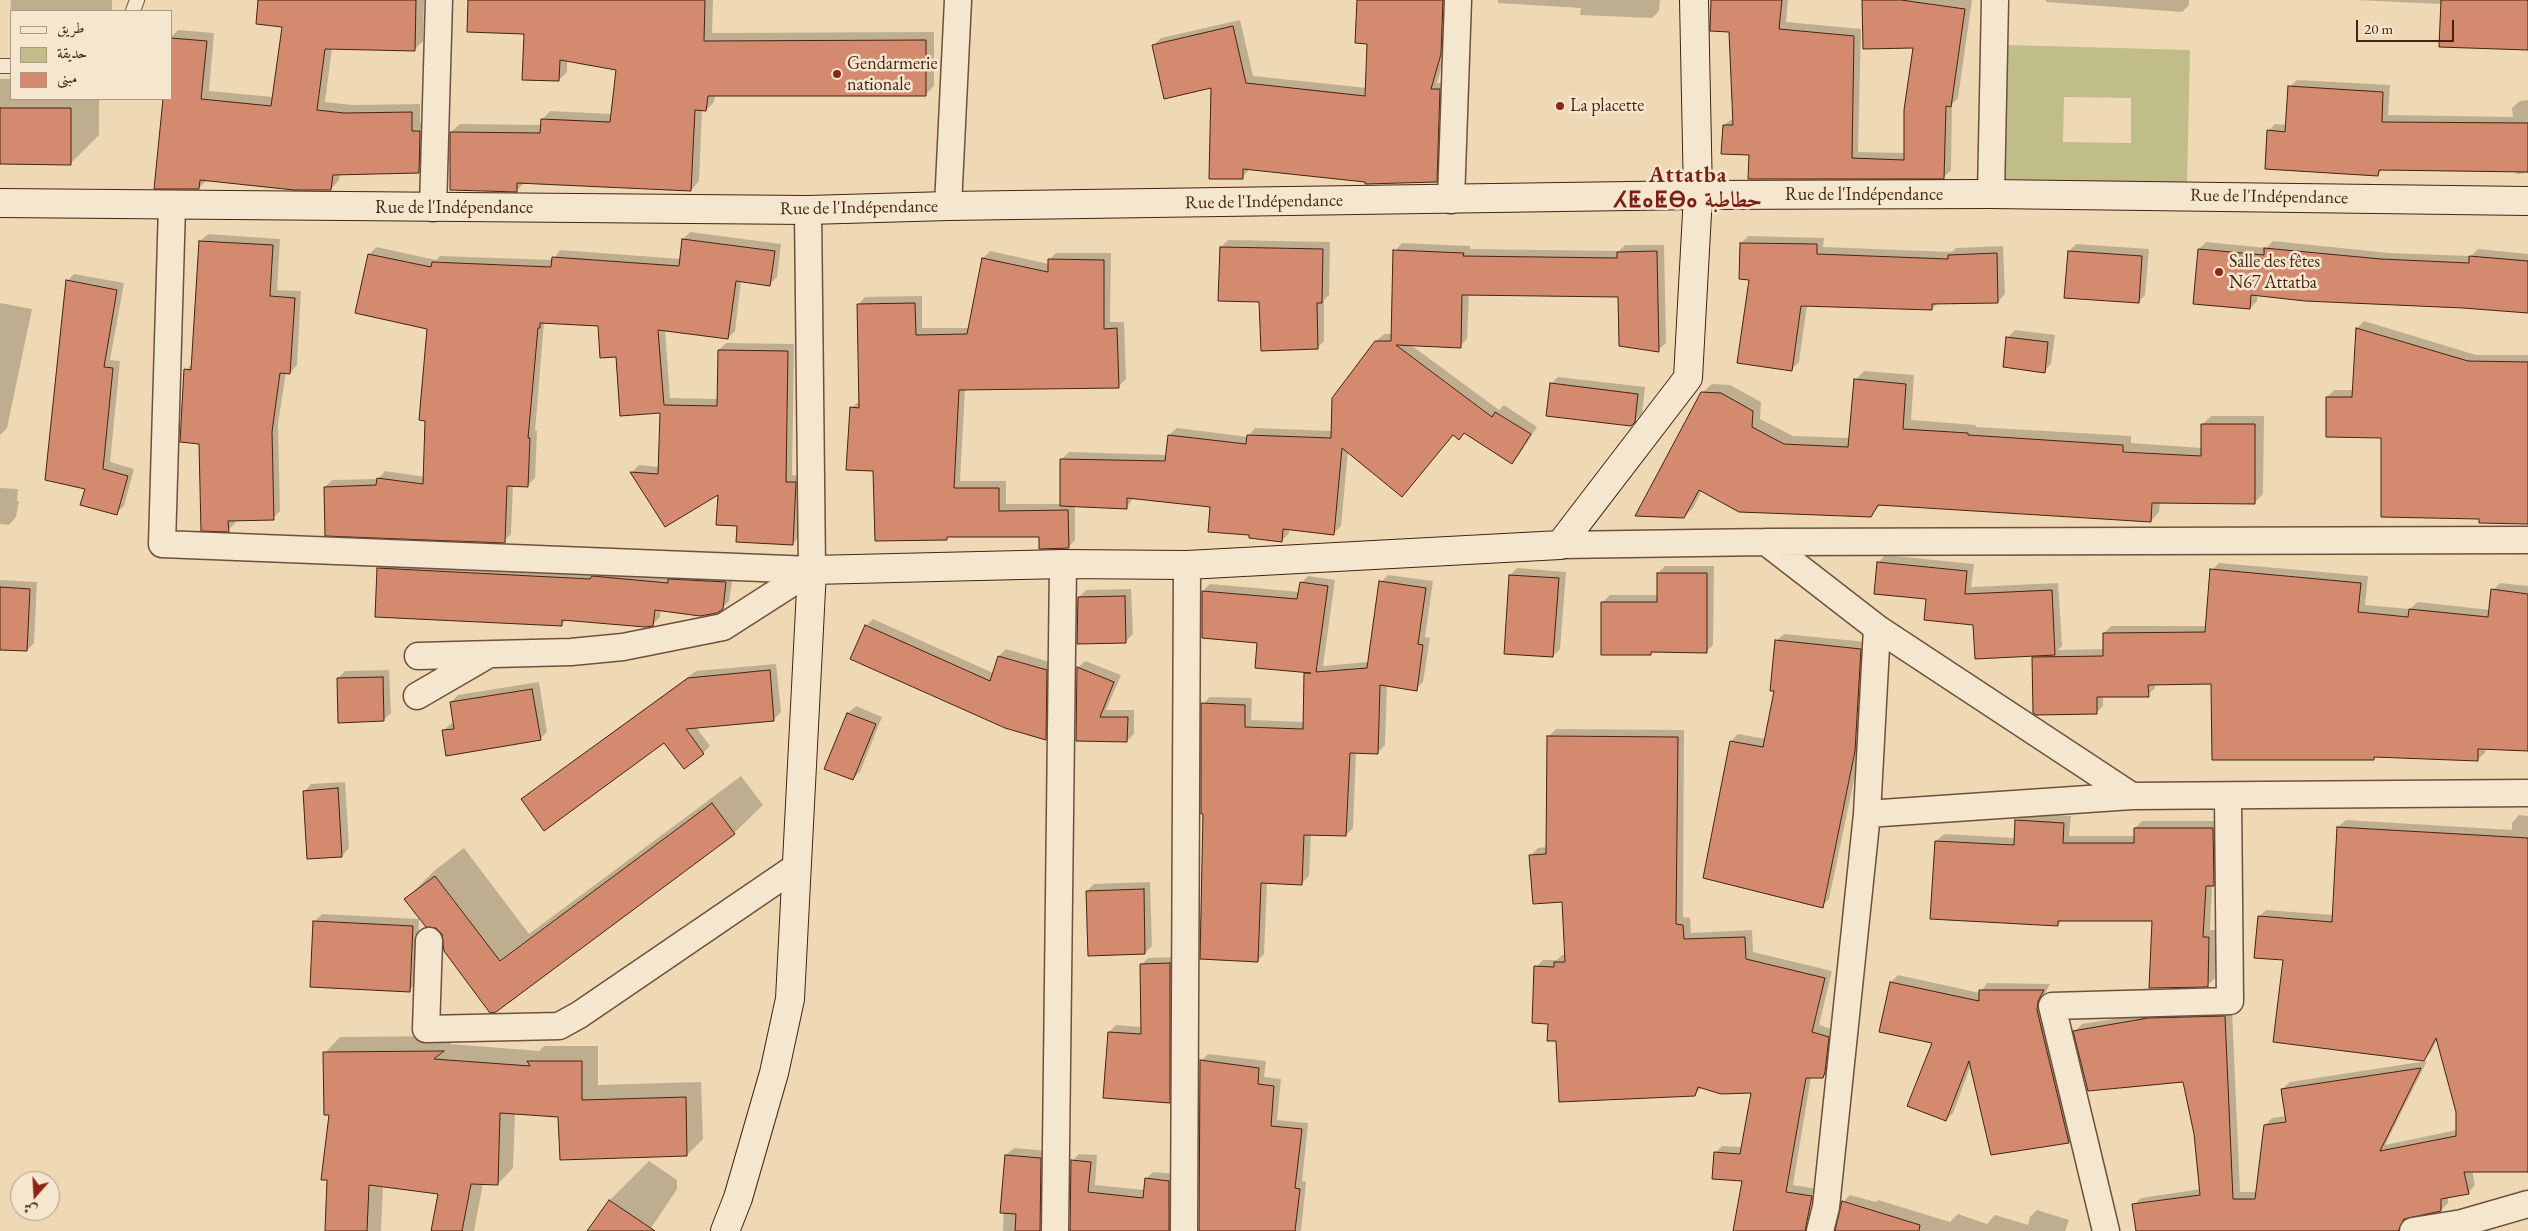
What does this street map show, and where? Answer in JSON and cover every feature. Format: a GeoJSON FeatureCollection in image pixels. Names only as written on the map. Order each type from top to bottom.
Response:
{"type":"FeatureCollection","features":[{"type":"Feature","properties":{"kind":"main road"},"geometry":{"type":"LineString","coordinates":[[725,1231],[738,1198],[774,1073],[790,999],[812,570],[1063,564],[1187,565],[1560,545],[1688,378],[1698,195],[1694,0]]}},
{"type":"Feature","properties":{"kind":"main road","name":"Rue de l'Indépendance"},"geometry":{"type":"LineString","coordinates":[[0,203],[172,206],[808,210],[948,206],[1698,195],[1991,194],[2528,201]]}},
{"type":"Feature","properties":{"kind":"street"},"geometry":{"type":"LineString","coordinates":[[433,208],[439,0]]}},
{"type":"Feature","properties":{"kind":"street"},"geometry":{"type":"LineString","coordinates":[[948,206],[958,0]]}},
{"type":"Feature","properties":{"kind":"street"},"geometry":{"type":"LineString","coordinates":[[1452,200],[1458,0]]}},
{"type":"Feature","properties":{"kind":"street"},"geometry":{"type":"LineString","coordinates":[[1991,194],[1996,0]]}},
{"type":"Feature","properties":{"kind":"street"},"geometry":{"type":"LineString","coordinates":[[172,206],[162,544],[812,570]]}},
{"type":"Feature","properties":{"kind":"street"},"geometry":{"type":"LineString","coordinates":[[808,210],[812,570]]}},
{"type":"Feature","properties":{"kind":"street"},"geometry":{"type":"LineString","coordinates":[[1560,545],[1766,542],[2528,540]]}},
{"type":"Feature","properties":{"kind":"street"},"geometry":{"type":"LineString","coordinates":[[1766,542],[1876,628],[2132,796]]}},
{"type":"Feature","properties":{"kind":"street"},"geometry":{"type":"LineString","coordinates":[[1055,1231],[1063,564]]}},
{"type":"Feature","properties":{"kind":"street"},"geometry":{"type":"LineString","coordinates":[[1184,1231],[1187,565]]}},
{"type":"Feature","properties":{"kind":"street"},"geometry":{"type":"LineString","coordinates":[[418,656],[571,652],[623,647],[723,627],[812,570]]}},
{"type":"Feature","properties":{"kind":"street"},"geometry":{"type":"LineString","coordinates":[[1820,1231],[1826,1207],[1866,814],[1876,628]]}},
{"type":"Feature","properties":{"kind":"street"},"geometry":{"type":"LineString","coordinates":[[417,696],[488,655]]}},
{"type":"Feature","properties":{"kind":"street"},"geometry":{"type":"LineString","coordinates":[[1866,814],[2132,796],[2228,797],[2528,793]]}},
{"type":"Feature","properties":{"kind":"street"},"geometry":{"type":"LineString","coordinates":[[2106,1231],[2052,1006],[2230,1001],[2228,797]]}},
{"type":"Feature","properties":{"kind":"street"},"geometry":{"type":"LineString","coordinates":[[429,941],[426,1029],[559,1026],[587,1010],[796,867]]}},
{"type":"Feature","properties":{"kind":"street"},"geometry":{"type":"LineString","coordinates":[[2413,1231],[2461,1227],[2528,1204]]}},
{"type":"Feature","properties":{"kind":"green space"},"geometry":{"type":"Polygon","coordinates":[[[2007,45],[2190,50],[2187,184],[2004,179],[2007,45]],[[2064,97],[2063,142],[2131,143],[2131,98],[2064,97]]]}},
{"type":"Feature","properties":{"kind":"building"},"geometry":{"type":"Polygon","coordinates":[[[258,0],[416,0],[415,51],[325,49],[317,110],[344,113],[412,112],[412,131],[420,131],[419,173],[333,175],[331,190],[294,190],[200,180],[199,189],[154,189],[163,100],[172,100],[172,38],[207,41],[201,99],[271,106],[282,27],[256,24],[258,0]]]}},
{"type":"Feature","properties":{"kind":"building"},"geometry":{"type":"Polygon","coordinates":[[[468,0],[705,0],[704,41],[926,40],[926,96],[708,96],[706,111],[695,110],[691,191],[517,183],[517,192],[450,190],[450,132],[540,133],[541,119],[610,122],[616,70],[560,60],[559,81],[522,80],[524,34],[467,32],[468,0]]]}},
{"type":"Feature","properties":{"kind":"building"},"geometry":{"type":"Polygon","coordinates":[[[1357,0],[1443,0],[1441,54],[1431,89],[1440,89],[1437,182],[1365,184],[1365,182],[1243,169],[1243,179],[1209,179],[1211,88],[1164,99],[1152,45],[1233,26],[1246,83],[1365,96],[1367,44],[1355,43],[1357,0]]]}},
{"type":"Feature","properties":{"kind":"building"},"geometry":{"type":"Polygon","coordinates":[[[1711,0],[1782,0],[1779,29],[1854,36],[1852,158],[1904,160],[1904,110],[1913,48],[1863,49],[1862,0],[1901,0],[1965,9],[1951,107],[1946,106],[1944,179],[1748,179],[1749,155],[1721,154],[1723,125],[1733,125],[1729,32],[1710,31],[1711,0]]]}},
{"type":"Feature","properties":{"kind":"building"},"geometry":{"type":"Polygon","coordinates":[[[2441,0],[2528,0],[2528,50],[2439,47],[2441,0]]]}},
{"type":"Feature","properties":{"kind":"building"},"geometry":{"type":"Polygon","coordinates":[[[2288,86],[2383,92],[2382,122],[2528,123],[2528,172],[2379,170],[2378,176],[2265,169],[2267,130],[2285,132],[2288,86]]]}},
{"type":"Feature","properties":{"kind":"building"},"geometry":{"type":"Polygon","coordinates":[[[0,108],[71,108],[71,165],[0,164],[0,108]]]}},
{"type":"Feature","properties":{"kind":"building"},"geometry":{"type":"Polygon","coordinates":[[[682,239],[775,251],[770,286],[736,281],[728,339],[658,330],[664,405],[717,406],[718,350],[788,351],[786,482],[796,482],[793,545],[736,542],[737,526],[716,525],[718,495],[665,527],[630,472],[658,474],[660,413],[620,416],[616,357],[600,358],[598,326],[540,323],[528,438],[530,438],[528,487],[507,486],[505,543],[325,536],[324,487],[376,485],[377,478],[423,484],[425,421],[419,420],[427,329],[355,313],[368,254],[431,267],[432,262],[551,267],[552,257],[679,266],[682,239]]]}},
{"type":"Feature","properties":{"kind":"building"},"geometry":{"type":"Polygon","coordinates":[[[199,241],[273,245],[270,296],[295,298],[290,374],[280,373],[272,432],[274,520],[228,521],[229,532],[201,531],[199,444],[180,442],[184,369],[191,370],[199,241]]]}},
{"type":"Feature","properties":{"kind":"building"},"geometry":{"type":"Polygon","coordinates":[[[1740,243],[1817,244],[1817,254],[1948,259],[1948,255],[1997,253],[1998,303],[1932,304],[1932,310],[1801,306],[1792,371],[1737,363],[1749,280],[1739,279],[1740,243]]]}},
{"type":"Feature","properties":{"kind":"building"},"geometry":{"type":"Polygon","coordinates":[[[1220,247],[1323,249],[1322,303],[1317,303],[1318,349],[1261,351],[1259,302],[1218,301],[1220,247]]]}},
{"type":"Feature","properties":{"kind":"building"},"geometry":{"type":"Polygon","coordinates":[[[2264,248],[2381,259],[2469,263],[2469,256],[2528,261],[2528,313],[2463,308],[2305,301],[2251,295],[2250,309],[2193,304],[2198,249],[2264,255],[2264,248]]]}},
{"type":"Feature","properties":{"kind":"building"},"geometry":{"type":"Polygon","coordinates":[[[1393,250],[1464,253],[1463,256],[1617,258],[1617,252],[1657,251],[1659,352],[1619,346],[1618,297],[1462,295],[1461,348],[1396,345],[1492,417],[1495,412],[1531,434],[1512,464],[1464,433],[1459,440],[1453,435],[1402,497],[1342,448],[1334,535],[1283,529],[1282,542],[1249,538],[1249,535],[1208,532],[1210,507],[1127,498],[1127,509],[1060,506],[1060,459],[1165,461],[1168,435],[1246,444],[1247,435],[1331,438],[1332,398],[1375,341],[1391,341],[1393,250]]]}},
{"type":"Feature","properties":{"kind":"building"},"geometry":{"type":"Polygon","coordinates":[[[2068,251],[2142,256],[2139,303],[2064,298],[2068,251]]]}},
{"type":"Feature","properties":{"kind":"building"},"geometry":{"type":"Polygon","coordinates":[[[982,258],[1048,272],[1048,259],[1104,260],[1104,329],[1117,328],[1119,388],[959,390],[954,488],[999,488],[999,511],[1068,510],[1069,548],[1039,549],[1039,537],[947,537],[947,540],[875,541],[873,471],[846,470],[850,407],[859,408],[857,304],[915,303],[916,335],[967,334],[982,258]]]}},
{"type":"Feature","properties":{"kind":"building"},"geometry":{"type":"Polygon","coordinates":[[[66,280],[117,290],[104,367],[113,368],[103,469],[128,476],[117,515],[80,505],[85,489],[45,480],[66,280]]]}},
{"type":"Feature","properties":{"kind":"building"},"geometry":{"type":"Polygon","coordinates":[[[2356,328],[2468,361],[2528,362],[2528,524],[2479,523],[2479,519],[2381,517],[2381,438],[2326,437],[2326,397],[2352,397],[2356,328]]]}},
{"type":"Feature","properties":{"kind":"building"},"geometry":{"type":"Polygon","coordinates":[[[2006,337],[2048,342],[2045,373],[2003,367],[2006,337]]]}},
{"type":"Feature","properties":{"kind":"building"},"geometry":{"type":"Polygon","coordinates":[[[1854,379],[1906,384],[1903,429],[2123,445],[2123,452],[2201,456],[2201,424],[2255,424],[2255,504],[2152,503],[2151,522],[1878,505],[1871,517],[1739,512],[1699,490],[1684,518],[1635,516],[1701,392],[1721,393],[1753,411],[1752,427],[1784,444],[1848,447],[1854,379]]]}},
{"type":"Feature","properties":{"kind":"building"},"geometry":{"type":"Polygon","coordinates":[[[1550,383],[1638,394],[1635,422],[1631,426],[1546,416],[1550,383]]]}},
{"type":"Feature","properties":{"kind":"building"},"geometry":{"type":"Polygon","coordinates":[[[1877,562],[1967,571],[1965,594],[2052,590],[2055,655],[1975,659],[1973,625],[1924,620],[1926,599],[1874,594],[1877,562]]]}},
{"type":"Feature","properties":{"kind":"building"},"geometry":{"type":"Polygon","coordinates":[[[377,568],[590,579],[592,576],[668,583],[668,579],[726,582],[723,609],[717,613],[700,616],[655,610],[653,626],[645,627],[562,620],[562,626],[375,617],[377,568]]]}},
{"type":"Feature","properties":{"kind":"building"},"geometry":{"type":"Polygon","coordinates":[[[2210,569],[2361,583],[2358,612],[2408,617],[2409,609],[2488,617],[2491,589],[2528,594],[2528,751],[2478,749],[2478,761],[2374,757],[2374,760],[2212,760],[2211,684],[2148,685],[2149,697],[2097,697],[2097,714],[2036,715],[2033,713],[2032,657],[2103,656],[2103,633],[2205,632],[2210,569]]]}},
{"type":"Feature","properties":{"kind":"building"},"geometry":{"type":"Polygon","coordinates":[[[1657,573],[1707,573],[1707,653],[1651,652],[1651,655],[1601,655],[1601,602],[1657,602],[1657,573]]]}},
{"type":"Feature","properties":{"kind":"building"},"geometry":{"type":"Polygon","coordinates":[[[1509,575],[1559,578],[1553,657],[1504,654],[1509,575]]]}},
{"type":"Feature","properties":{"kind":"building"},"geometry":{"type":"Polygon","coordinates":[[[1379,581],[1426,588],[1418,644],[1423,645],[1417,691],[1380,685],[1378,754],[1350,753],[1346,836],[1304,835],[1302,885],[1261,883],[1258,962],[1200,959],[1203,814],[1201,814],[1201,703],[1245,705],[1245,727],[1303,729],[1304,673],[1311,673],[1255,668],[1257,643],[1202,638],[1202,591],[1297,599],[1300,582],[1328,586],[1316,672],[1367,668],[1379,581]]]}},
{"type":"Feature","properties":{"kind":"building"},"geometry":{"type":"Polygon","coordinates":[[[0,587],[30,589],[27,651],[0,650],[0,587]]]}},
{"type":"Feature","properties":{"kind":"building"},"geometry":{"type":"Polygon","coordinates":[[[1125,596],[1126,643],[1077,644],[1078,597],[1125,596]]]}},
{"type":"Feature","properties":{"kind":"building"},"geometry":{"type":"Polygon","coordinates":[[[865,625],[990,681],[998,656],[1047,670],[1046,740],[1005,728],[850,659],[865,625]]]}},
{"type":"Feature","properties":{"kind":"building"},"geometry":{"type":"Polygon","coordinates":[[[1775,640],[1861,649],[1855,751],[1823,908],[1703,878],[1730,741],[1763,747],[1774,691],[1770,691],[1775,640]]]}},
{"type":"Feature","properties":{"kind":"building"},"geometry":{"type":"Polygon","coordinates":[[[1077,667],[1114,682],[1100,717],[1128,717],[1127,742],[1076,741],[1077,667]]]}},
{"type":"Feature","properties":{"kind":"building"},"geometry":{"type":"Polygon","coordinates":[[[770,670],[774,721],[686,729],[704,754],[684,769],[664,743],[544,831],[521,799],[688,678],[770,670]]]}},
{"type":"Feature","properties":{"kind":"building"},"geometry":{"type":"Polygon","coordinates":[[[383,677],[384,721],[338,723],[337,678],[383,677]]]}},
{"type":"Feature","properties":{"kind":"building"},"geometry":{"type":"Polygon","coordinates":[[[532,689],[541,740],[446,756],[442,730],[454,729],[450,702],[532,689]]]}},
{"type":"Feature","properties":{"kind":"building"},"geometry":{"type":"Polygon","coordinates":[[[847,713],[876,724],[853,780],[824,769],[847,713]]]}},
{"type":"Feature","properties":{"kind":"building"},"geometry":{"type":"Polygon","coordinates":[[[1547,736],[1678,737],[1676,924],[1683,925],[1684,939],[1745,937],[1746,959],[1825,978],[1812,1032],[1829,1037],[1825,1072],[1823,1078],[1806,1078],[1786,1192],[1812,1196],[1805,1231],[1733,1231],[1742,1181],[1712,1179],[1714,1152],[1740,1154],[1751,1093],[1721,1094],[1698,1087],[1695,1096],[1559,1102],[1556,1041],[1547,1041],[1548,1024],[1532,1023],[1534,966],[1554,967],[1554,962],[1565,962],[1562,902],[1533,904],[1529,855],[1546,854],[1547,736]]]}},
{"type":"Feature","properties":{"kind":"building"},"geometry":{"type":"Polygon","coordinates":[[[338,788],[342,857],[307,859],[303,791],[338,788]]]}},
{"type":"Feature","properties":{"kind":"building"},"geometry":{"type":"Polygon","coordinates":[[[712,803],[735,834],[496,1012],[490,1013],[444,951],[442,934],[436,928],[426,927],[404,899],[435,876],[500,961],[712,803]]]}},
{"type":"Feature","properties":{"kind":"building"},"geometry":{"type":"Polygon","coordinates":[[[2015,820],[2064,823],[2063,843],[2134,843],[2134,828],[2213,828],[2214,886],[2206,886],[2203,937],[2209,937],[2208,987],[2149,988],[2152,921],[2058,921],[2058,926],[1930,919],[1935,841],[2014,845],[2015,820]]]}},
{"type":"Feature","properties":{"kind":"building"},"geometry":{"type":"Polygon","coordinates":[[[2337,827],[2528,838],[2528,1172],[2464,1172],[2469,1194],[2441,1199],[2441,1211],[2404,1219],[2398,1231],[2136,1231],[2132,1204],[2200,1195],[2194,1134],[2183,1082],[2088,1091],[2073,1031],[2148,1018],[2225,1016],[2233,1199],[2255,1199],[2264,1125],[2286,1122],[2281,1089],[2421,1068],[2380,1151],[2456,1136],[2456,1112],[2436,1038],[2424,1061],[2273,1042],[2283,960],[2254,958],[2258,916],[2332,922],[2337,827]]]}},
{"type":"Feature","properties":{"kind":"building"},"geometry":{"type":"Polygon","coordinates":[[[1144,889],[1145,954],[1088,956],[1086,891],[1144,889]]]}},
{"type":"Feature","properties":{"kind":"building"},"geometry":{"type":"Polygon","coordinates":[[[313,921],[413,926],[410,992],[310,987],[313,921]]]}},
{"type":"Feature","properties":{"kind":"building"},"geometry":{"type":"Polygon","coordinates":[[[1170,963],[1170,1103],[1103,1098],[1108,1032],[1141,1034],[1140,964],[1170,963]]]}},
{"type":"Feature","properties":{"kind":"building"},"geometry":{"type":"Polygon","coordinates":[[[1890,982],[1979,1001],[1979,990],[2044,990],[2038,1001],[2037,1010],[2069,1143],[1991,1155],[1969,1061],[1946,1121],[1907,1106],[1932,1043],[1879,1032],[1890,982]]]}},
{"type":"Feature","properties":{"kind":"building"},"geometry":{"type":"Polygon","coordinates":[[[444,1051],[434,1059],[530,1066],[527,1061],[582,1061],[582,1100],[686,1097],[687,1156],[560,1160],[558,1117],[500,1113],[498,1185],[471,1184],[462,1231],[431,1231],[438,1194],[369,1185],[367,1231],[325,1231],[327,1180],[321,1180],[329,1115],[324,1115],[323,1052],[444,1051]]]}},
{"type":"Feature","properties":{"kind":"building"},"geometry":{"type":"Polygon","coordinates":[[[1200,1060],[1259,1068],[1258,1084],[1274,1086],[1271,1126],[1302,1129],[1295,1188],[1300,1189],[1295,1231],[1199,1231],[1200,1060]]]}},
{"type":"Feature","properties":{"kind":"building"},"geometry":{"type":"Polygon","coordinates":[[[1005,1155],[1041,1158],[1040,1231],[1015,1231],[1016,1214],[1000,1213],[1005,1155]]]}},
{"type":"Feature","properties":{"kind":"building"},"geometry":{"type":"Polygon","coordinates":[[[1071,1160],[1091,1162],[1088,1192],[1143,1198],[1145,1178],[1169,1181],[1169,1231],[1070,1231],[1071,1160]]]}},
{"type":"Feature","properties":{"kind":"building"},"geometry":{"type":"Polygon","coordinates":[[[609,1200],[655,1231],[587,1231],[609,1200]]]}},
{"type":"Feature","properties":{"kind":"building"},"geometry":{"type":"Polygon","coordinates":[[[1842,1201],[1920,1225],[1919,1231],[1835,1231],[1842,1201]]]}},
{"type":"Feature","properties":{"kind":"place","name":"Gendarmerie nationale"},"geometry":{"type":"Point","coordinates":[837,74]}},
{"type":"Feature","properties":{"kind":"place","name":"La placette"},"geometry":{"type":"Point","coordinates":[1560,106]}},
{"type":"Feature","properties":{"kind":"place","name":"Salle des fêtes N67 Attatba"},"geometry":{"type":"Point","coordinates":[2219,272]}},
{"type":"Feature","properties":{"kind":"district","name":"Attatba ⵃⵟⴰⵟⴱⴰ حطاطبة"},"geometry":{"type":"Point","coordinates":[1688,189]}}]}
